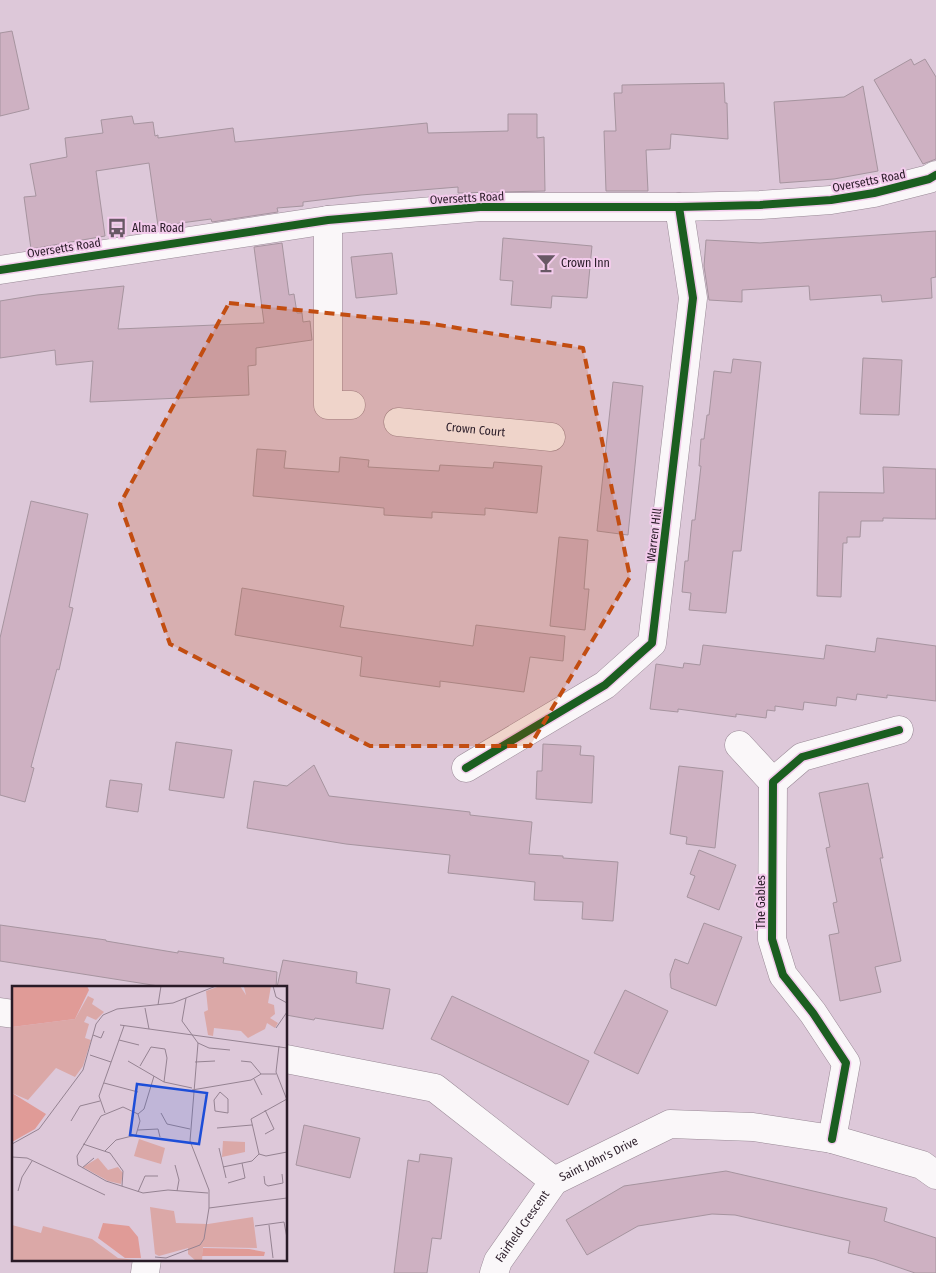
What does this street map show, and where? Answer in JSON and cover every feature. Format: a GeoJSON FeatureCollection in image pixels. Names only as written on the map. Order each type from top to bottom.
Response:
{"type":"FeatureCollection","features":[{"type":"Feature","properties":{"kind":"street","name":"Oversetts Road"},"geometry":{"type":"LineString","coordinates":[[0,270],[328,220],[480,207],[679,207],[760,205],[831,200],[902,187],[936,175]]}},
{"type":"Feature","properties":{"kind":"street","name":"Warren Hill"},"geometry":{"type":"LineString","coordinates":[[466,768],[606,685],[652,643],[693,298],[679,207]]}},
{"type":"Feature","properties":{"kind":"street"},"geometry":{"type":"LineString","coordinates":[[328,220],[328,405],[351,405]]}},
{"type":"Feature","properties":{"kind":"street","name":"Crown Court"},"geometry":{"type":"LineString","coordinates":[[398,422],[551,437]]}},
{"type":"Feature","properties":{"kind":"street"},"geometry":{"type":"LineString","coordinates":[[739,745],[773,782],[802,757],[899,730]]}},
{"type":"Feature","properties":{"kind":"street","name":"The Gables"},"geometry":{"type":"LineString","coordinates":[[773,782],[772,939],[783,975],[813,1013],[846,1063],[832,1139]]}},
{"type":"Feature","properties":{"kind":"street","name":"Saint John's Drive"},"geometry":{"type":"LineString","coordinates":[[288,1059],[435,1088],[554,1181],[670,1124],[754,1127],[832,1139],[922,1164],[936,1176]]}},
{"type":"Feature","properties":{"kind":"street","name":"Fairfield Crescent"},"geometry":{"type":"LineString","coordinates":[[494,1273],[498,1261],[554,1181]]}},
{"type":"Feature","properties":{"kind":"street"},"geometry":{"type":"LineString","coordinates":[[145,1273],[147,1260]]}},
{"type":"Feature","properties":{"kind":"highlighted area"},"geometry":{"type":"Polygon","coordinates":[[[229,303],[426,323],[583,348],[630,577],[530,746],[370,746],[170,644],[120,504],[229,303]]]}},
{"type":"Feature","properties":{"kind":"building"},"geometry":{"type":"Polygon","coordinates":[[[12,31],[29,109],[0,116],[0,33],[12,31]]]}},
{"type":"Feature","properties":{"kind":"building"},"geometry":{"type":"Polygon","coordinates":[[[911,59],[914,65],[925,59],[936,77],[936,159],[923,164],[874,80],[911,59]]]}},
{"type":"Feature","properties":{"kind":"building"},"geometry":{"type":"Polygon","coordinates":[[[724,83],[725,103],[727,103],[728,139],[671,134],[670,149],[646,150],[648,191],[606,191],[604,131],[616,131],[614,93],[622,93],[622,85],[724,83]]]}},
{"type":"Feature","properties":{"kind":"building"},"geometry":{"type":"Polygon","coordinates":[[[863,86],[878,171],[834,179],[780,183],[774,102],[844,97],[863,86]]]}},
{"type":"Feature","properties":{"kind":"building"},"geometry":{"type":"Polygon","coordinates":[[[508,114],[537,114],[537,138],[544,137],[545,191],[458,193],[458,187],[361,195],[303,202],[303,206],[277,208],[278,212],[212,222],[211,219],[158,226],[149,163],[96,171],[105,236],[31,249],[24,197],[36,196],[30,164],[67,157],[65,138],[103,133],[101,120],[132,116],[134,124],[153,122],[155,136],[158,135],[158,138],[233,128],[235,142],[427,123],[428,133],[508,131],[508,114]]]}},
{"type":"Feature","properties":{"kind":"building"},"geometry":{"type":"Polygon","coordinates":[[[936,231],[936,277],[931,278],[932,298],[882,302],[881,295],[810,300],[809,286],[742,290],[742,302],[709,300],[704,266],[706,240],[760,243],[936,231]]]}},
{"type":"Feature","properties":{"kind":"building","name":"Crown Inn"},"geometry":{"type":"Polygon","coordinates":[[[503,238],[592,246],[587,298],[552,296],[551,308],[511,305],[513,281],[500,280],[503,238]]]}},
{"type":"Feature","properties":{"kind":"building"},"geometry":{"type":"Polygon","coordinates":[[[282,243],[289,295],[294,294],[297,313],[302,313],[303,322],[310,321],[312,340],[256,348],[256,365],[248,366],[249,395],[90,402],[93,361],[56,365],[55,350],[0,358],[0,301],[37,295],[124,286],[118,329],[264,323],[254,247],[282,243]]]}},
{"type":"Feature","properties":{"kind":"building"},"geometry":{"type":"Polygon","coordinates":[[[392,253],[397,294],[356,298],[351,257],[392,253]]]}},
{"type":"Feature","properties":{"kind":"building"},"geometry":{"type":"Polygon","coordinates":[[[863,358],[902,360],[899,415],[860,414],[863,358]]]}},
{"type":"Feature","properties":{"kind":"building"},"geometry":{"type":"Polygon","coordinates":[[[733,359],[761,362],[741,551],[733,551],[726,613],[689,610],[691,593],[682,592],[685,561],[688,561],[692,520],[695,520],[701,466],[699,466],[701,439],[704,439],[707,415],[709,415],[714,371],[731,373],[733,359]]]}},
{"type":"Feature","properties":{"kind":"building"},"geometry":{"type":"Polygon","coordinates":[[[613,382],[643,386],[628,535],[597,531],[613,382]]]}},
{"type":"Feature","properties":{"kind":"building"},"geometry":{"type":"Polygon","coordinates":[[[257,449],[286,451],[284,468],[339,472],[340,457],[369,460],[368,467],[439,471],[440,465],[493,468],[494,462],[542,466],[537,513],[485,508],[485,515],[432,512],[432,518],[384,515],[384,508],[253,496],[257,449]]]}},
{"type":"Feature","properties":{"kind":"building"},"geometry":{"type":"Polygon","coordinates":[[[883,467],[936,469],[936,519],[883,518],[883,521],[861,521],[860,537],[847,537],[847,543],[843,543],[841,597],[817,596],[819,492],[884,493],[883,467]]]}},
{"type":"Feature","properties":{"kind":"building"},"geometry":{"type":"Polygon","coordinates":[[[31,501],[88,514],[69,607],[73,608],[59,670],[57,669],[31,767],[34,768],[25,802],[0,795],[0,638],[31,501]]]}},
{"type":"Feature","properties":{"kind":"building"},"geometry":{"type":"Polygon","coordinates":[[[559,537],[588,540],[584,589],[589,589],[585,630],[550,626],[559,537]]]}},
{"type":"Feature","properties":{"kind":"building"},"geometry":{"type":"Polygon","coordinates":[[[242,588],[344,606],[340,627],[473,646],[476,625],[565,636],[563,661],[530,657],[524,692],[440,681],[440,687],[360,676],[362,657],[235,635],[242,588]]]}},
{"type":"Feature","properties":{"kind":"building"},"geometry":{"type":"Polygon","coordinates":[[[877,638],[936,646],[936,701],[887,695],[887,698],[857,694],[856,700],[837,697],[836,706],[804,702],[803,710],[775,706],[775,711],[767,710],[766,718],[736,714],[736,717],[678,709],[678,712],[650,709],[656,664],[683,668],[684,663],[700,665],[703,645],[824,659],[826,645],[875,652],[877,638]]]}},
{"type":"Feature","properties":{"kind":"building"},"geometry":{"type":"Polygon","coordinates":[[[176,742],[232,750],[224,798],[169,790],[176,742]]]}},
{"type":"Feature","properties":{"kind":"building"},"geometry":{"type":"Polygon","coordinates":[[[543,744],[581,746],[580,755],[594,756],[592,803],[536,799],[537,771],[542,771],[543,744]]]}},
{"type":"Feature","properties":{"kind":"building"},"geometry":{"type":"Polygon","coordinates":[[[314,765],[329,796],[470,812],[470,815],[532,822],[529,854],[618,862],[613,921],[582,919],[583,902],[534,900],[535,882],[448,873],[450,855],[346,844],[247,828],[254,781],[287,786],[314,765]]]}},
{"type":"Feature","properties":{"kind":"building"},"geometry":{"type":"Polygon","coordinates":[[[679,766],[723,771],[715,848],[686,844],[687,837],[670,834],[679,766]]]}},
{"type":"Feature","properties":{"kind":"building"},"geometry":{"type":"Polygon","coordinates":[[[110,780],[142,784],[138,812],[106,807],[110,780]]]}},
{"type":"Feature","properties":{"kind":"building"},"geometry":{"type":"Polygon","coordinates":[[[868,783],[883,858],[880,858],[901,961],[875,967],[881,992],[840,1001],[829,935],[839,933],[833,903],[837,902],[826,848],[830,847],[819,793],[868,783]]]}},
{"type":"Feature","properties":{"kind":"building"},"geometry":{"type":"Polygon","coordinates":[[[699,850],[736,865],[719,910],[687,897],[695,876],[690,874],[699,850]]]}},
{"type":"Feature","properties":{"kind":"building"},"geometry":{"type":"Polygon","coordinates":[[[704,923],[742,937],[716,1006],[671,988],[670,974],[675,959],[688,964],[704,923]]]}},
{"type":"Feature","properties":{"kind":"building"},"geometry":{"type":"Polygon","coordinates":[[[0,925],[106,940],[178,953],[178,951],[224,958],[223,963],[277,972],[276,986],[159,986],[0,961],[0,925]]]}},
{"type":"Feature","properties":{"kind":"building"},"geometry":{"type":"Polygon","coordinates":[[[283,960],[357,972],[356,983],[390,989],[383,1029],[288,1015],[288,986],[277,986],[283,960]]]}},
{"type":"Feature","properties":{"kind":"building"},"geometry":{"type":"Polygon","coordinates":[[[625,990],[668,1011],[638,1074],[594,1053],[625,990]]]}},
{"type":"Feature","properties":{"kind":"building"},"geometry":{"type":"Polygon","coordinates":[[[452,996],[589,1061],[568,1105],[431,1039],[452,996]]]}},
{"type":"Feature","properties":{"kind":"building"},"geometry":{"type":"Polygon","coordinates":[[[304,1125],[360,1138],[350,1178],[296,1165],[304,1125]]]}},
{"type":"Feature","properties":{"kind":"building"},"geometry":{"type":"Polygon","coordinates":[[[420,1154],[452,1158],[441,1239],[432,1238],[427,1273],[394,1273],[408,1160],[419,1162],[420,1154]]]}},
{"type":"Feature","properties":{"kind":"building"},"geometry":{"type":"Polygon","coordinates":[[[726,1171],[887,1208],[884,1221],[936,1238],[936,1273],[915,1273],[874,1259],[848,1253],[850,1241],[735,1215],[712,1214],[638,1226],[587,1255],[566,1220],[624,1186],[726,1171]]]}},
{"type":"Feature","properties":{"kind":"cycle path"},"geometry":{"type":"LineString","coordinates":[[0,270],[328,220],[480,207],[679,207],[760,205],[831,200],[874,193],[929,179],[936,175]]}},
{"type":"Feature","properties":{"kind":"cycle path"},"geometry":{"type":"LineString","coordinates":[[466,768],[605,685],[652,643],[693,298],[679,207]]}},
{"type":"Feature","properties":{"kind":"cycle path"},"geometry":{"type":"LineString","coordinates":[[832,1139],[846,1063],[813,1013],[783,975],[772,939],[773,782],[802,757],[899,730]]}},
{"type":"Feature","properties":{"kind":"place","name":"Alma Road"},"geometry":{"type":"Point","coordinates":[117,228]}},
{"type":"Feature","properties":{"kind":"place","name":"Crown Inn"},"geometry":{"type":"Point","coordinates":[546,263]}}]}
